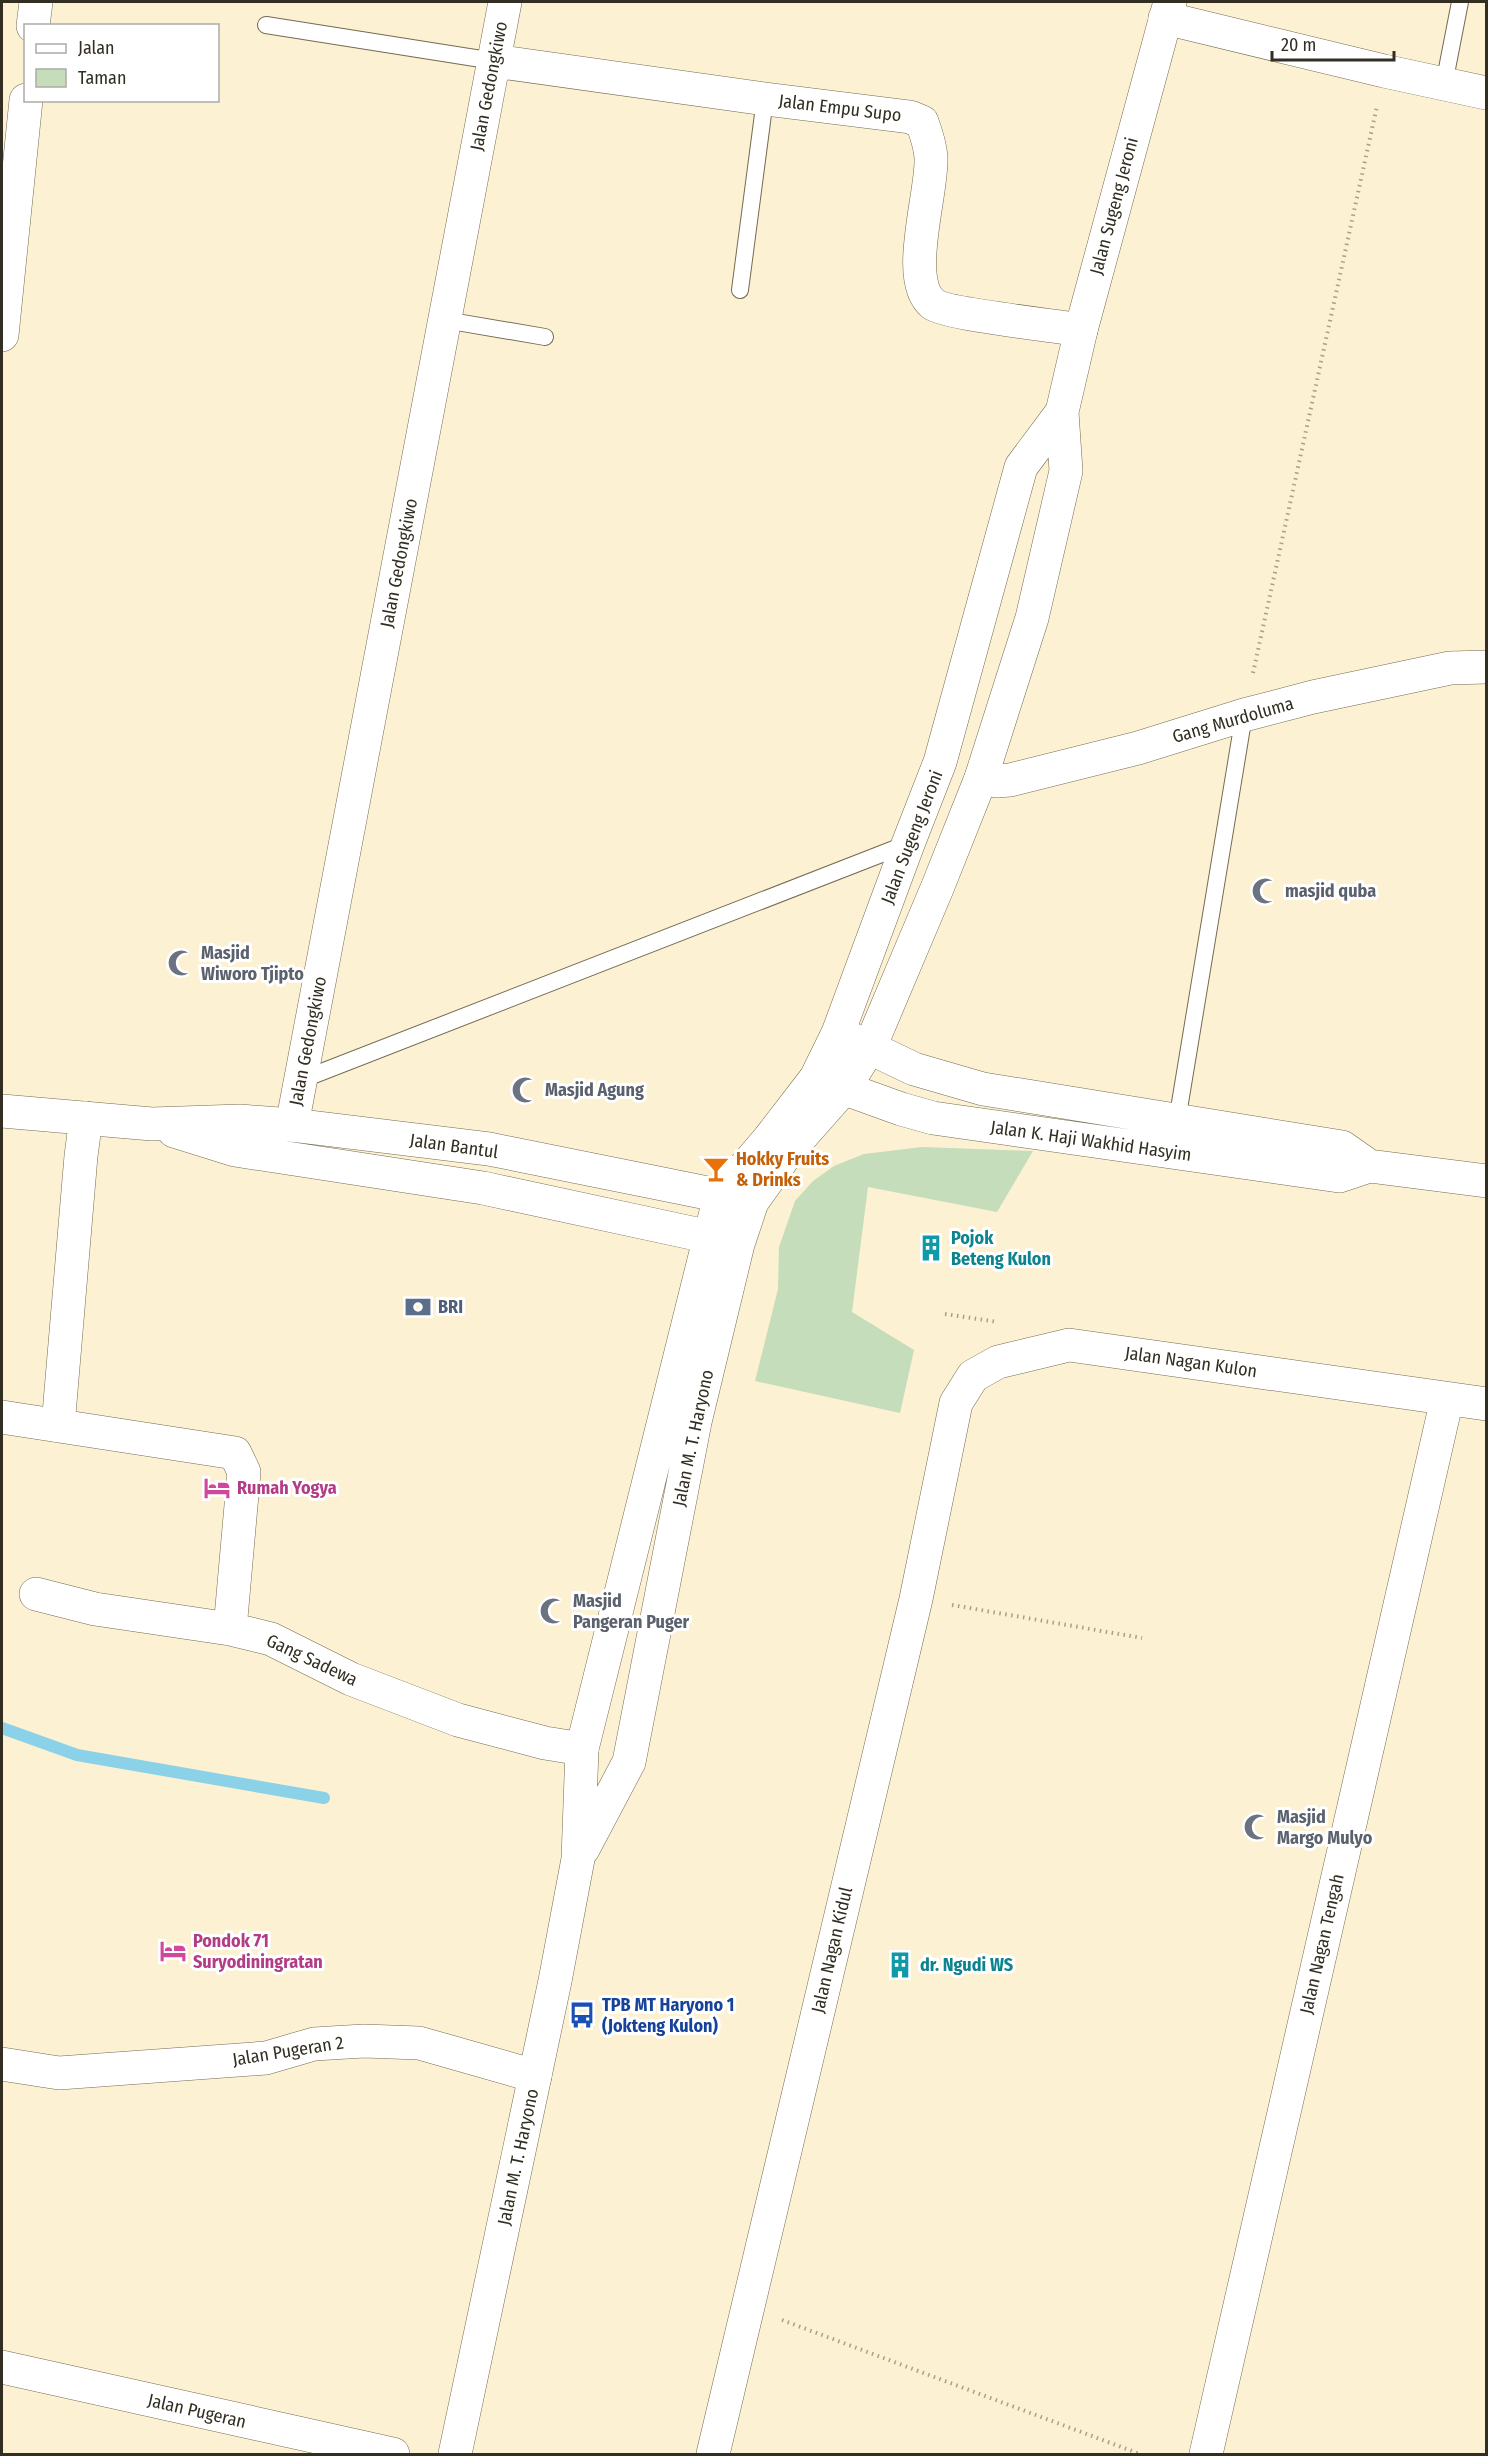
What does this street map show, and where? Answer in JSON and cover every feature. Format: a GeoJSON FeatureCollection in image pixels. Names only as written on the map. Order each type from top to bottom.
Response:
{"type":"FeatureCollection","features":[{"type":"Feature","properties":{"kind":"street"},"geometry":{"type":"LineString","coordinates":[[33,24],[36,2]]}},
{"type":"Feature","properties":{"kind":"street","name":"Jalan Gedongkiwo"},"geometry":{"type":"LineString","coordinates":[[292,1125],[505,2]]}},
{"type":"Feature","properties":{"kind":"street"},"geometry":{"type":"LineString","coordinates":[[1167,10],[1384,71],[1486,93]]}},
{"type":"Feature","properties":{"kind":"street","name":"Jalan Sugeng Jeroni"},"geometry":{"type":"LineString","coordinates":[[870,1047],[981,778],[1032,618],[1066,471],[1062,412],[1081,330],[1167,10]]}},
{"type":"Feature","properties":{"kind":"street","name":"Jalan Empu Supo"},"geometry":{"type":"LineString","coordinates":[[494,61],[765,99],[872,111],[910,117],[922,122],[931,158],[920,268],[921,287],[933,305],[1081,330]]}},
{"type":"Feature","properties":{"kind":"street"},"geometry":{"type":"LineString","coordinates":[[2,335],[5,279],[26,102]]}},
{"type":"Feature","properties":{"kind":"street","name":"Jalan Sugeng Jeroni"},"geometry":{"type":"LineString","coordinates":[[723,1240],[720,1196],[769,1139],[830,1083],[838,1033],[940,762],[1021,467],[1062,412]]}},
{"type":"Feature","properties":{"kind":"street","name":"Gang Murdoluma"},"geometry":{"type":"LineString","coordinates":[[981,778],[997,781],[1010,780],[1138,748],[1244,715],[1450,668],[1486,667]]}},
{"type":"Feature","properties":{"kind":"street","name":"Jalan K. Haji Wakhid Hasyim"},"geometry":{"type":"LineString","coordinates":[[838,1033],[914,1070],[983,1089],[1342,1147],[1369,1166]]}},
{"type":"Feature","properties":{"kind":"street","name":"Jalan M. T. Haryono"},"geometry":{"type":"LineString","coordinates":[[455,2454],[535,2076],[578,1859],[582,1749],[723,1240],[789,1150],[830,1083],[870,1047]]}},
{"type":"Feature","properties":{"kind":"street","name":"Jalan K. Haji Wakhid Hasyim"},"geometry":{"type":"LineString","coordinates":[[830,1083],[901,1109],[933,1118],[975,1125],[1339,1176],[1369,1166],[1486,1181]]}},
{"type":"Feature","properties":{"kind":"street","name":"Jalan Bantul"},"geometry":{"type":"LineString","coordinates":[[2,1111],[152,1124],[240,1121],[292,1125],[489,1149],[752,1202]]}},
{"type":"Feature","properties":{"kind":"street"},"geometry":{"type":"LineString","coordinates":[[58,1426],[86,1118]]}},
{"type":"Feature","properties":{"kind":"street","name":"Jalan Bantul"},"geometry":{"type":"LineString","coordinates":[[152,1124],[235,1150],[483,1188],[723,1240]]}},
{"type":"Feature","properties":{"kind":"street","name":"Jalan M. T. Haryono"},"geometry":{"type":"LineString","coordinates":[[578,1859],[628,1762],[695,1422],[723,1240]]}},
{"type":"Feature","properties":{"kind":"street","name":"Jalan Nagan Kulon"},"geometry":{"type":"LineString","coordinates":[[946,1444],[956,1403],[974,1376],[998,1362],[1069,1345],[1486,1404]]}},
{"type":"Feature","properties":{"kind":"street","name":"Jalan Nagan Tengah"},"geometry":{"type":"LineString","coordinates":[[1206,2454],[1447,1399]]}},
{"type":"Feature","properties":{"kind":"street"},"geometry":{"type":"LineString","coordinates":[[2,1417],[234,1453],[244,1472],[230,1629]]}},
{"type":"Feature","properties":{"kind":"street","name":"Jalan Nagan Kidul"},"geometry":{"type":"LineString","coordinates":[[713,2454],[916,1599],[946,1444]]}},
{"type":"Feature","properties":{"kind":"street","name":"Gang Sadewa"},"geometry":{"type":"LineString","coordinates":[[36,1594],[95,1609],[230,1629],[271,1639],[351,1679],[458,1720],[545,1743],[582,1749]]}},
{"type":"Feature","properties":{"kind":"street","name":"Jalan Pugeran 2"},"geometry":{"type":"LineString","coordinates":[[2,2064],[59,2073],[267,2058],[314,2043],[364,2041],[419,2043],[535,2076]]}},
{"type":"Feature","properties":{"kind":"street","name":"Jalan Pugeran"},"geometry":{"type":"LineString","coordinates":[[2,2367],[393,2454]]}},
{"type":"Feature","properties":{"kind":"lane"},"geometry":{"type":"LineString","coordinates":[[1444,84],[1460,2]]}},
{"type":"Feature","properties":{"kind":"lane"},"geometry":{"type":"LineString","coordinates":[[267,25],[494,61]]}},
{"type":"Feature","properties":{"kind":"lane"},"geometry":{"type":"LineString","coordinates":[[741,290],[765,99]]}},
{"type":"Feature","properties":{"kind":"lane"},"geometry":{"type":"LineString","coordinates":[[445,320],[545,336]]}},
{"type":"Feature","properties":{"kind":"lane"},"geometry":{"type":"LineString","coordinates":[[1177,1121],[1244,715]]}},
{"type":"Feature","properties":{"kind":"lane"},"geometry":{"type":"LineString","coordinates":[[301,1080],[908,844]]}},
{"type":"Feature","properties":{"kind":"path"},"geometry":{"type":"LineString","coordinates":[[1244,715],[1384,71]]}},
{"type":"Feature","properties":{"kind":"path"},"geometry":{"type":"LineString","coordinates":[[945,1314],[1005,1323]]}},
{"type":"Feature","properties":{"kind":"path"},"geometry":{"type":"LineString","coordinates":[[916,1599],[1142,1638]]}},
{"type":"Feature","properties":{"kind":"path"},"geometry":{"type":"LineString","coordinates":[[747,2307],[1140,2454]]}},
{"type":"Feature","properties":{"kind":"green space"},"geometry":{"type":"Polygon","coordinates":[[[922,1147],[1033,1151],[997,1212],[868,1187],[852,1312],[914,1350],[900,1413],[755,1381],[778,1289],[779,1247],[795,1201],[813,1181],[834,1166],[864,1154],[922,1147]]]}},
{"type":"Feature","properties":{"kind":"waterway"},"geometry":{"type":"LineString","coordinates":[[2,1728],[77,1755],[324,1798]]}},
{"type":"Feature","properties":{"kind":"place","name":"masjid quba"},"geometry":{"type":"Point","coordinates":[1265,891]}},
{"type":"Feature","properties":{"kind":"place","name":"Masjid Wiworo Tjipto"},"geometry":{"type":"Point","coordinates":[181,963]}},
{"type":"Feature","properties":{"kind":"place","name":"Masjid Agung"},"geometry":{"type":"Point","coordinates":[525,1090]}},
{"type":"Feature","properties":{"kind":"place","name":"Hokky Fruits & Drinks"},"geometry":{"type":"Point","coordinates":[716,1169]}},
{"type":"Feature","properties":{"kind":"place","name":"Pojok Beteng Kulon"},"geometry":{"type":"Point","coordinates":[931,1248]}},
{"type":"Feature","properties":{"kind":"place","name":"BRI"},"geometry":{"type":"Point","coordinates":[418,1307]}},
{"type":"Feature","properties":{"kind":"place","name":"Rumah Yogya"},"geometry":{"type":"Point","coordinates":[217,1488]}},
{"type":"Feature","properties":{"kind":"place","name":"Masjid Pangeran Puger"},"geometry":{"type":"Point","coordinates":[553,1611]}},
{"type":"Feature","properties":{"kind":"place","name":"Masjid Margo Mulyo"},"geometry":{"type":"Point","coordinates":[1257,1827]}},
{"type":"Feature","properties":{"kind":"place","name":"Pondok 71 Suryodiningratan"},"geometry":{"type":"Point","coordinates":[173,1951]}},
{"type":"Feature","properties":{"kind":"place","name":"dr. Ngudi WS"},"geometry":{"type":"Point","coordinates":[900,1965]}},
{"type":"Feature","properties":{"kind":"place","name":"TPB MT Haryono 1 (Jokteng Kulon)"},"geometry":{"type":"Point","coordinates":[582,2015]}}]}
